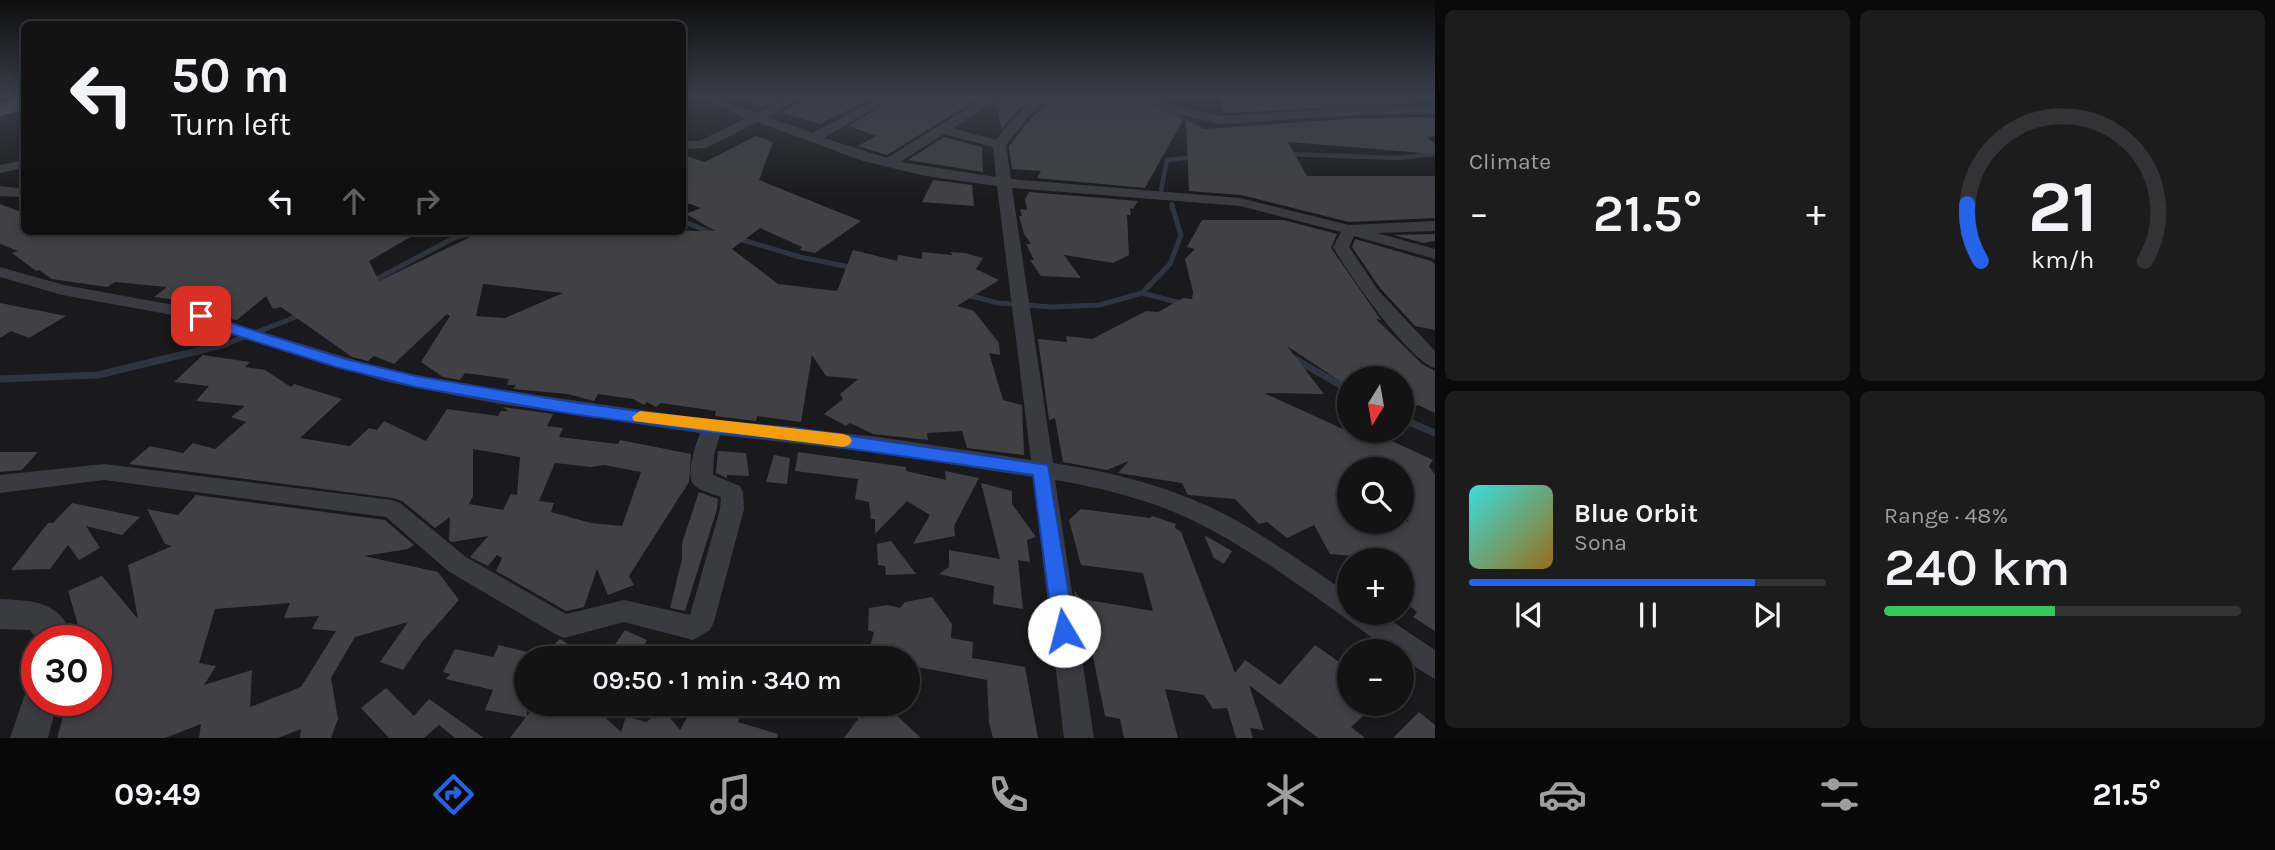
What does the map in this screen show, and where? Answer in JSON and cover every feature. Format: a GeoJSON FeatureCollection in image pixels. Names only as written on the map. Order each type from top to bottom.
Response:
{"type":"FeatureCollection","features":[{"type":"Feature","properties":{"kind":"street"},"geometry":{"type":"LineString","coordinates":[[686,145],[701,145],[728,131]]}},
{"type":"Feature","properties":{"kind":"street"},"geometry":{"type":"LineString","coordinates":[[793,131],[889,163],[959,177],[1006,183],[1210,197],[1267,207],[1435,254]]}},
{"type":"Feature","properties":{"kind":"street"},"geometry":{"type":"LineString","coordinates":[[812,139],[826,131]]}},
{"type":"Feature","properties":{"kind":"street"},"geometry":{"type":"LineString","coordinates":[[889,163],[938,131]]}},
{"type":"Feature","properties":{"kind":"street"},"geometry":{"type":"LineString","coordinates":[[951,131],[999,145]]}},
{"type":"Feature","properties":{"kind":"street"},"geometry":{"type":"LineString","coordinates":[[1010,131],[999,145],[1079,738]]}},
{"type":"Feature","properties":{"kind":"street"},"geometry":{"type":"LineString","coordinates":[[686,139],[701,145]]}},
{"type":"Feature","properties":{"kind":"street"},"geometry":{"type":"LineString","coordinates":[[0,169],[21,165]]}},
{"type":"Feature","properties":{"kind":"street"},"geometry":{"type":"LineString","coordinates":[[0,190],[4,193],[21,193]]}},
{"type":"Feature","properties":{"kind":"street"},"geometry":{"type":"LineString","coordinates":[[1350,229],[1435,226]]}},
{"type":"Feature","properties":{"kind":"street"},"geometry":{"type":"LineString","coordinates":[[1350,229],[1341,247],[1355,273],[1386,312],[1435,362]]}},
{"type":"Feature","properties":{"kind":"street"},"geometry":{"type":"LineString","coordinates":[[0,272],[62,290],[201,316],[212,323],[387,376],[559,406],[712,427],[810,436],[1042,469],[1122,485],[1200,513],[1237,532],[1337,600]]}},
{"type":"Feature","properties":{"kind":"street"},"geometry":{"type":"LineString","coordinates":[[0,484],[104,472],[392,509],[457,564],[564,626],[624,611],[693,628],[701,622],[732,509],[732,492],[702,480],[703,455],[712,427]]}},
{"type":"Feature","properties":{"kind":"street"},"geometry":{"type":"LineString","coordinates":[[0,614],[39,616],[47,625]]}},
{"type":"Feature","properties":{"kind":"street"},"geometry":{"type":"LineString","coordinates":[[1375,625],[1435,666]]}},
{"type":"Feature","properties":{"kind":"street"},"geometry":{"type":"LineString","coordinates":[[29,738],[35,716]]}},
{"type":"Feature","properties":{"kind":"building"},"geometry":{"type":"Polygon","coordinates":[[[864,131],[925,131],[887,155],[858,146],[876,136],[864,131]]]}},
{"type":"Feature","properties":{"kind":"building"},"geometry":{"type":"Polygon","coordinates":[[[1020,131],[1177,131],[1145,188],[1037,178],[1041,171],[1012,169],[1009,146],[1020,131]]]}},
{"type":"Feature","properties":{"kind":"building"},"geometry":{"type":"Polygon","coordinates":[[[1187,131],[1435,131],[1435,136],[1426,137],[1435,144],[1435,154],[1288,142],[1307,176],[1435,176],[1435,218],[1349,222],[1241,195],[1189,191],[1187,131]]]}},
{"type":"Feature","properties":{"kind":"building"},"geometry":{"type":"Polygon","coordinates":[[[756,136],[773,142],[759,180],[861,221],[815,253],[800,250],[802,247],[760,228],[732,249],[778,284],[837,291],[853,250],[897,261],[898,255],[922,259],[922,252],[952,255],[951,252],[965,253],[983,258],[976,269],[999,280],[957,306],[974,311],[999,343],[1000,355],[989,353],[1003,400],[1022,405],[1024,455],[967,448],[962,431],[927,433],[928,440],[873,434],[850,423],[846,426],[824,414],[843,399],[840,394],[858,379],[826,376],[812,355],[801,422],[757,416],[756,421],[715,416],[716,411],[661,403],[656,407],[647,402],[644,405],[633,399],[598,394],[594,401],[568,394],[513,389],[516,385],[507,385],[509,379],[465,373],[460,380],[443,377],[421,362],[450,316],[447,314],[394,364],[374,356],[368,361],[352,357],[281,307],[273,309],[266,296],[237,320],[223,318],[208,309],[227,293],[185,301],[154,297],[167,287],[115,282],[107,287],[52,279],[12,253],[18,251],[0,244],[0,204],[21,212],[21,235],[414,235],[369,261],[379,281],[475,235],[686,235],[686,231],[715,231],[686,214],[701,208],[686,202],[686,156],[705,162],[756,136]],[[483,284],[476,316],[505,318],[563,293],[483,284]]]}},
{"type":"Feature","properties":{"kind":"building"},"geometry":{"type":"Polygon","coordinates":[[[944,137],[982,147],[983,172],[908,160],[944,137]]]}},
{"type":"Feature","properties":{"kind":"building"},"geometry":{"type":"Polygon","coordinates":[[[933,180],[972,185],[974,206],[922,202],[933,180]]]}},
{"type":"Feature","properties":{"kind":"building"},"geometry":{"type":"Polygon","coordinates":[[[1029,192],[1138,201],[1133,209],[1130,208],[1131,215],[1127,215],[1129,255],[1113,263],[1064,255],[1081,278],[1041,276],[1030,260],[1034,260],[1026,244],[1031,244],[1024,234],[1019,216],[1022,216],[1020,209],[1027,210],[1025,199],[1029,192]]]}},
{"type":"Feature","properties":{"kind":"building"},"geometry":{"type":"Polygon","coordinates":[[[1202,220],[1283,220],[1337,234],[1331,248],[1381,320],[1376,319],[1422,364],[1435,371],[1435,413],[1418,405],[1414,407],[1414,366],[1337,366],[1337,379],[1287,346],[1324,394],[1264,393],[1337,426],[1337,443],[1396,443],[1433,460],[1429,466],[1435,475],[1435,631],[1414,618],[1417,612],[1414,610],[1414,548],[1337,548],[1337,555],[1330,554],[1314,525],[1287,538],[1267,522],[1259,524],[1235,499],[1188,495],[1182,483],[1118,473],[1129,461],[1107,470],[1063,462],[1055,418],[1049,420],[1038,339],[1067,342],[1066,336],[1092,339],[1146,311],[1158,312],[1183,298],[1192,299],[1193,292],[1185,259],[1195,249],[1187,247],[1202,220]]]}},
{"type":"Feature","properties":{"kind":"building"},"geometry":{"type":"Polygon","coordinates":[[[1435,234],[1435,241],[1423,243],[1394,235],[1435,234]]]}},
{"type":"Feature","properties":{"kind":"building"},"geometry":{"type":"Polygon","coordinates":[[[1355,239],[1435,264],[1435,330],[1415,326],[1380,288],[1352,247],[1355,239]]]}},
{"type":"Feature","properties":{"kind":"building"},"geometry":{"type":"Polygon","coordinates":[[[0,303],[66,316],[29,338],[11,331],[0,338],[0,303]]]}},
{"type":"Feature","properties":{"kind":"building"},"geometry":{"type":"Polygon","coordinates":[[[203,355],[250,362],[245,367],[265,370],[291,387],[294,384],[342,399],[300,438],[350,446],[369,428],[377,430],[384,421],[426,441],[447,409],[498,416],[501,411],[508,411],[503,407],[553,414],[547,426],[563,428],[559,437],[618,444],[620,440],[691,454],[689,482],[629,576],[634,585],[608,595],[597,569],[584,607],[566,611],[496,571],[502,558],[497,555],[488,566],[470,557],[488,536],[452,542],[449,540],[450,517],[435,528],[402,501],[393,498],[129,464],[150,446],[183,453],[193,443],[215,449],[246,422],[231,417],[245,406],[196,401],[209,386],[174,382],[203,355]],[[473,449],[473,496],[469,504],[503,510],[511,494],[517,495],[520,457],[473,449]],[[555,463],[539,501],[554,503],[551,512],[591,523],[622,526],[641,472],[604,465],[591,467],[555,463]]]}},
{"type":"Feature","properties":{"kind":"building"},"geometry":{"type":"Polygon","coordinates":[[[718,451],[746,453],[749,476],[727,475],[727,478],[716,473],[718,451]]]}},
{"type":"Feature","properties":{"kind":"building"},"geometry":{"type":"Polygon","coordinates":[[[0,452],[38,452],[22,470],[0,472],[0,452]]]}},
{"type":"Feature","properties":{"kind":"building"},"geometry":{"type":"Polygon","coordinates":[[[798,452],[906,467],[906,471],[946,480],[945,471],[979,478],[954,526],[955,536],[913,544],[930,515],[907,501],[875,534],[875,519],[871,519],[869,502],[855,499],[858,479],[795,471],[798,452]]]}},
{"type":"Feature","properties":{"kind":"building"},"geometry":{"type":"Polygon","coordinates":[[[774,455],[790,458],[787,484],[766,482],[774,455]]]}},
{"type":"Feature","properties":{"kind":"building"},"geometry":{"type":"Polygon","coordinates":[[[981,483],[1012,491],[1012,504],[1036,537],[1027,540],[1030,562],[1018,560],[1023,609],[993,604],[994,586],[939,574],[949,567],[949,550],[1000,559],[981,483]]]}},
{"type":"Feature","properties":{"kind":"building"},"geometry":{"type":"Polygon","coordinates":[[[699,492],[718,499],[717,509],[685,611],[670,608],[682,559],[682,543],[699,492]]]}},
{"type":"Feature","properties":{"kind":"building"},"geometry":{"type":"Polygon","coordinates":[[[196,495],[385,520],[414,545],[408,549],[364,556],[438,572],[459,600],[422,642],[403,670],[380,662],[408,622],[355,637],[331,678],[338,719],[331,738],[300,738],[301,729],[278,738],[199,738],[201,724],[165,738],[57,738],[63,716],[112,716],[112,625],[78,625],[68,591],[102,576],[138,619],[128,565],[172,546],[165,544],[147,509],[178,515],[196,495]],[[290,603],[215,609],[199,663],[216,666],[204,685],[252,670],[250,707],[301,687],[336,631],[312,629],[319,616],[284,618],[290,603]]]}},
{"type":"Feature","properties":{"kind":"building"},"geometry":{"type":"Polygon","coordinates":[[[72,503],[140,517],[122,535],[86,526],[100,548],[79,560],[68,545],[50,569],[11,570],[48,523],[53,523],[72,503]]]}},
{"type":"Feature","properties":{"kind":"building"},"geometry":{"type":"Polygon","coordinates":[[[1081,509],[1150,518],[1152,516],[1176,524],[1175,528],[1181,532],[1235,673],[1245,660],[1280,685],[1315,645],[1337,661],[1337,716],[1363,716],[1351,727],[1365,738],[1318,738],[1249,685],[1264,730],[1250,728],[1253,738],[1236,738],[1227,708],[1213,709],[1204,695],[1165,689],[1178,738],[1124,738],[1120,719],[1105,716],[1088,632],[1080,631],[1074,590],[1083,602],[1082,599],[1153,611],[1143,573],[1081,565],[1069,520],[1081,509]]]}},
{"type":"Feature","properties":{"kind":"building"},"geometry":{"type":"Polygon","coordinates":[[[1204,535],[1232,551],[1224,564],[1214,558],[1204,535]]]}},
{"type":"Feature","properties":{"kind":"building"},"geometry":{"type":"Polygon","coordinates":[[[891,541],[916,574],[886,575],[885,566],[878,565],[877,544],[891,541]]]}},
{"type":"Feature","properties":{"kind":"building"},"geometry":{"type":"Polygon","coordinates":[[[932,597],[952,624],[951,638],[973,642],[972,658],[1025,667],[1038,738],[993,738],[989,723],[987,680],[920,667],[920,646],[870,646],[874,632],[868,630],[869,608],[888,605],[900,608],[905,602],[932,597]]]}},
{"type":"Feature","properties":{"kind":"building"},"geometry":{"type":"Polygon","coordinates":[[[625,630],[647,640],[643,646],[614,646],[625,630]]]}},
{"type":"Feature","properties":{"kind":"building"},"geometry":{"type":"Polygon","coordinates":[[[560,639],[571,646],[552,646],[560,639]]]}},
{"type":"Feature","properties":{"kind":"building"},"geometry":{"type":"Polygon","coordinates":[[[499,645],[514,649],[514,715],[485,710],[493,690],[446,679],[450,674],[443,672],[455,649],[493,657],[499,645]]]}},
{"type":"Feature","properties":{"kind":"building"},"geometry":{"type":"Polygon","coordinates":[[[386,688],[414,716],[429,699],[484,738],[455,738],[439,725],[424,738],[389,738],[361,708],[386,688]]]}},
{"type":"Feature","properties":{"kind":"building"},"geometry":{"type":"Polygon","coordinates":[[[1419,712],[1435,725],[1435,738],[1393,738],[1419,712]]]}},
{"type":"Feature","properties":{"kind":"building"},"geometry":{"type":"Polygon","coordinates":[[[520,716],[604,716],[621,732],[626,716],[646,722],[654,716],[669,716],[680,730],[688,716],[738,716],[740,717],[738,722],[778,734],[777,738],[510,738],[526,717],[520,716]]]}},
{"type":"Feature","properties":{"kind":"building"},"geometry":{"type":"Polygon","coordinates":[[[860,716],[897,716],[921,738],[844,738],[860,716]]]}},
{"type":"Feature","properties":{"kind":"waterway"},"geometry":{"type":"LineString","coordinates":[[1287,154],[1398,158],[1435,154]]}},
{"type":"Feature","properties":{"kind":"waterway"},"geometry":{"type":"LineString","coordinates":[[1161,190],[1167,160],[1193,157]]}},
{"type":"Feature","properties":{"kind":"waterway"},"geometry":{"type":"LineString","coordinates":[[1142,293],[1170,264],[1181,235],[1172,206]]}},
{"type":"Feature","properties":{"kind":"waterway"},"geometry":{"type":"LineString","coordinates":[[686,223],[715,234]]}},
{"type":"Feature","properties":{"kind":"waterway"},"geometry":{"type":"LineString","coordinates":[[371,282],[463,235]]}},
{"type":"Feature","properties":{"kind":"waterway"},"geometry":{"type":"LineString","coordinates":[[736,238],[800,257],[854,268]]}},
{"type":"Feature","properties":{"kind":"waterway"},"geometry":{"type":"LineString","coordinates":[[967,295],[998,303],[1052,307],[1100,305],[1142,293]]}},
{"type":"Feature","properties":{"kind":"waterway"},"geometry":{"type":"LineString","coordinates":[[1142,293],[1184,304]]}},
{"type":"Feature","properties":{"kind":"waterway"},"geometry":{"type":"LineString","coordinates":[[221,346],[301,315]]}},
{"type":"Feature","properties":{"kind":"waterway"},"geometry":{"type":"LineString","coordinates":[[0,379],[98,375],[226,344]]}},
{"type":"Feature","properties":{"kind":"waterway"},"geometry":{"type":"LineString","coordinates":[[1293,358],[1337,383]]}},
{"type":"Feature","properties":{"kind":"waterway"},"geometry":{"type":"LineString","coordinates":[[1414,424],[1435,433]]}},
{"type":"Feature","properties":{"kind":"slow traffic"},"geometry":{"type":"LineString","coordinates":[[640,417],[843,441]]}},
{"type":"Feature","properties":{"kind":"route"},"geometry":{"type":"LineString","coordinates":[[201,316],[212,323],[342,363],[416,382],[572,408],[712,427],[796,434],[1042,469],[1064,631]]}}]}
